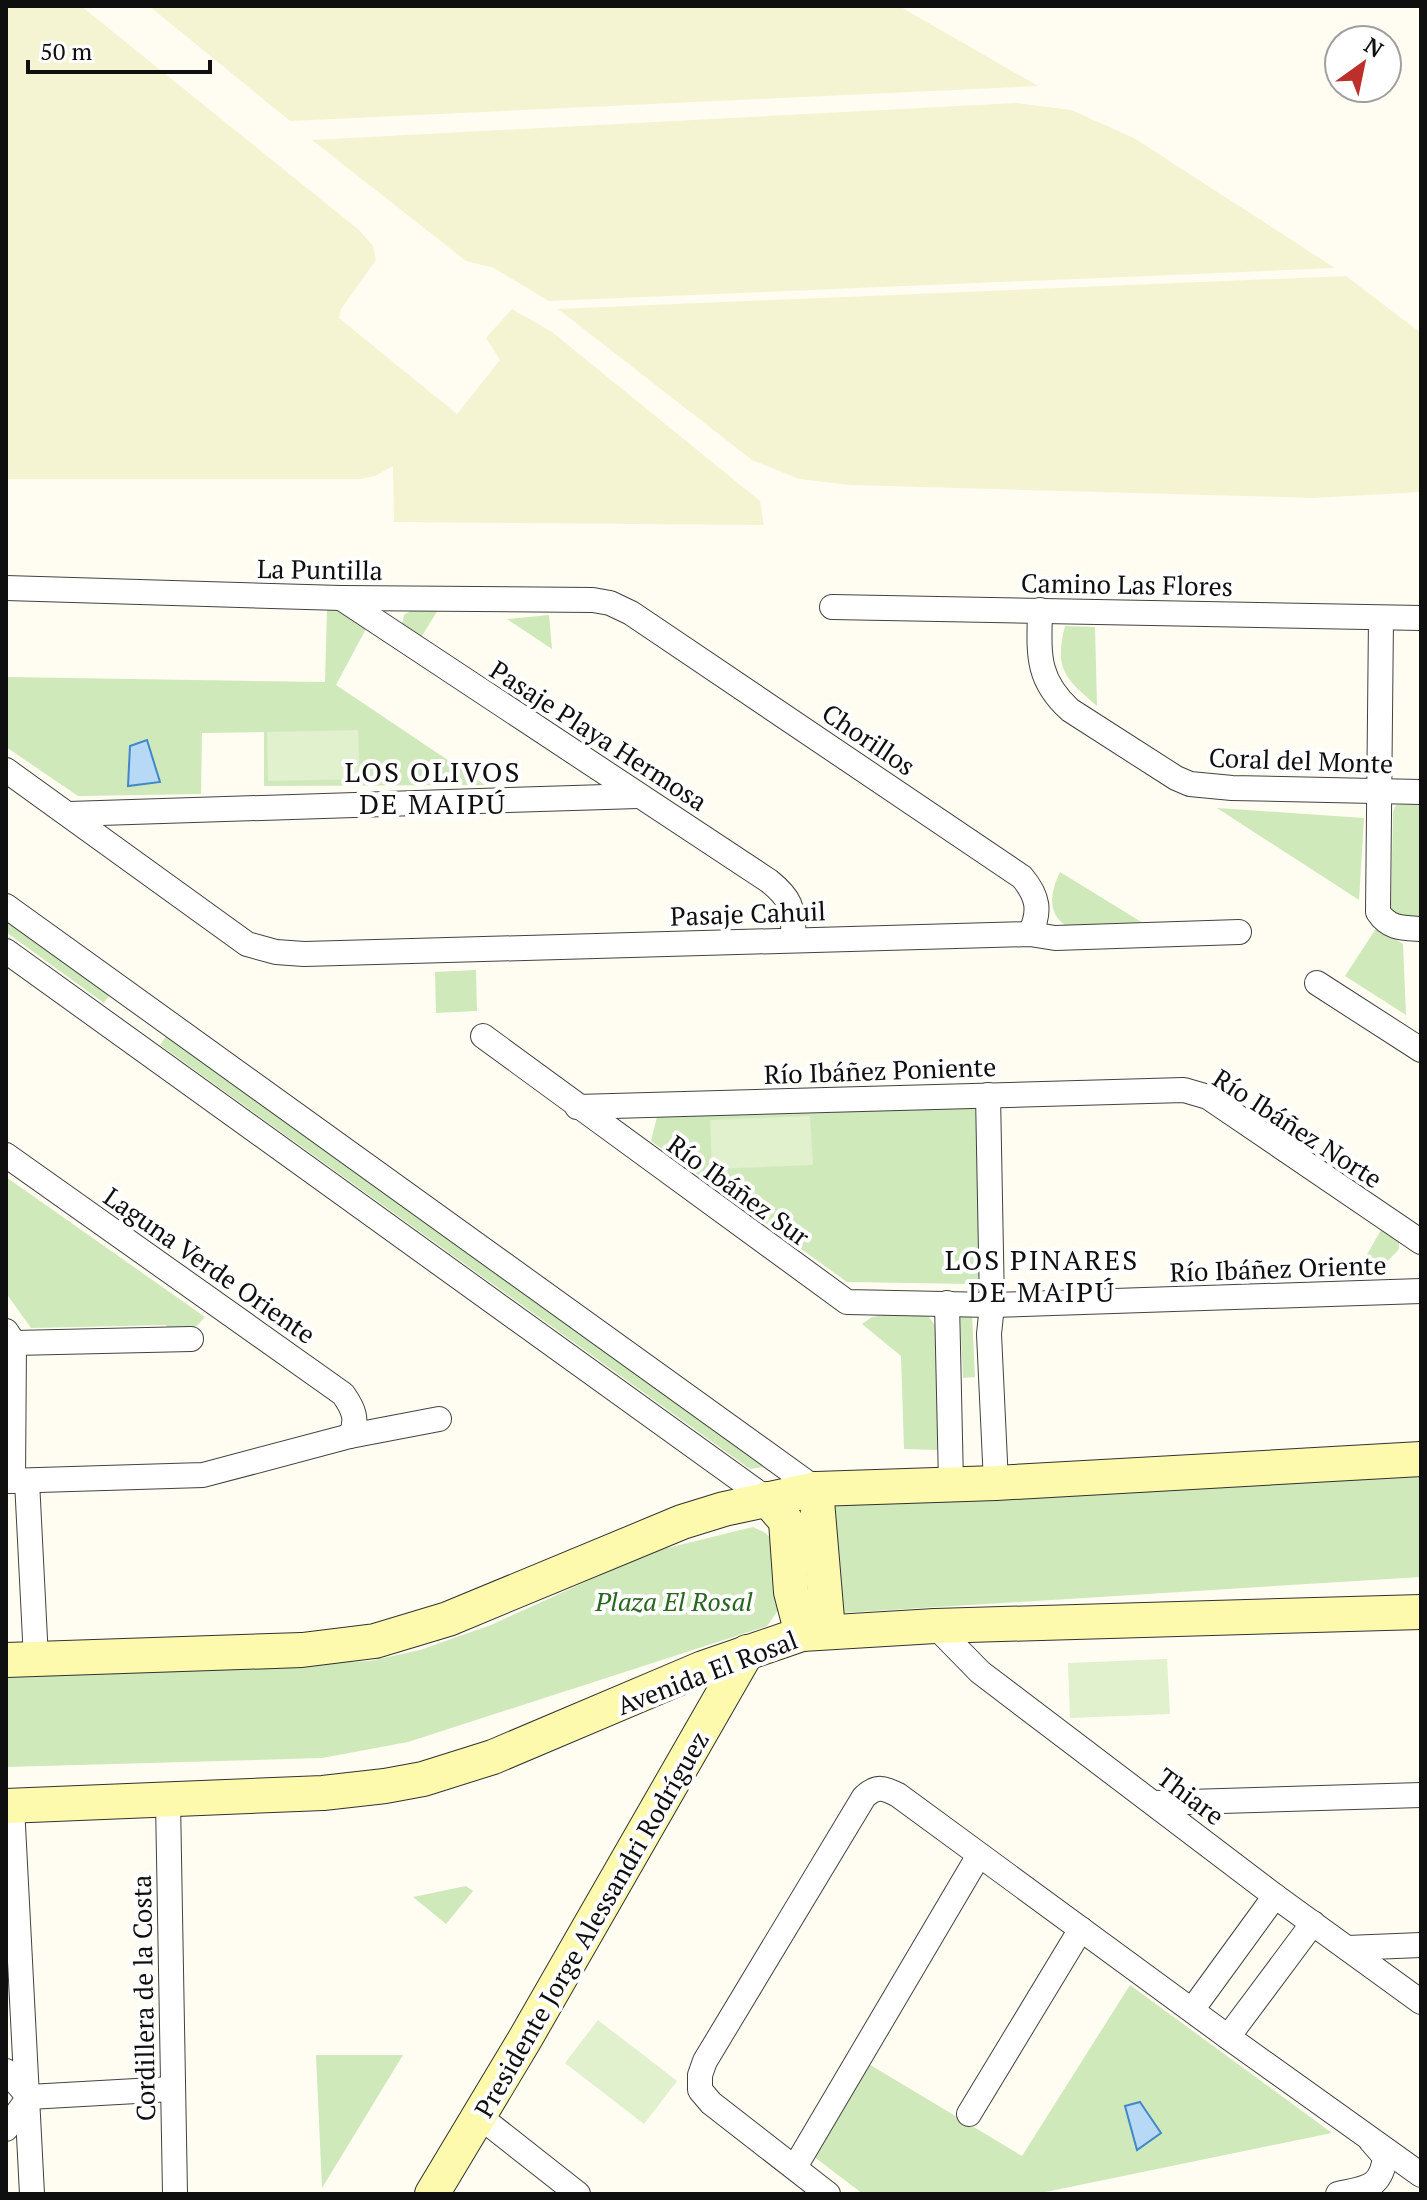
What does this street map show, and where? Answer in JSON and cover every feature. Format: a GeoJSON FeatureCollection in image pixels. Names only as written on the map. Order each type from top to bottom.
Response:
{"type":"FeatureCollection","features":[{"type":"Feature","properties":{"kind":"street","name":"La Puntilla"},"geometry":{"type":"LineString","coordinates":[[6,588],[341,598],[593,600],[610,603],[631,613]]}},
{"type":"Feature","properties":{"kind":"street","name":"Pasaje Playa Hermosa"},"geometry":{"type":"LineString","coordinates":[[341,598],[769,881],[792,904],[794,940]]}},
{"type":"Feature","properties":{"kind":"street","name":"Camino Las Flores"},"geometry":{"type":"LineString","coordinates":[[832,607],[1421,618]]}},
{"type":"Feature","properties":{"kind":"street","name":"Coral del Monte"},"geometry":{"type":"LineString","coordinates":[[1040,610],[1041,669],[1056,697],[1070,710],[1176,778],[1200,786],[1232,788],[1421,792]]}},
{"type":"Feature","properties":{"kind":"street","name":"Chorillos"},"geometry":{"type":"LineString","coordinates":[[631,613],[1022,877],[1034,892],[1038,907],[1030,934]]}},
{"type":"Feature","properties":{"kind":"street"},"geometry":{"type":"LineString","coordinates":[[1381,618],[1378,912],[1396,928],[1421,929]]}},
{"type":"Feature","properties":{"kind":"street"},"geometry":{"type":"LineString","coordinates":[[6,770],[69,814],[638,796]]}},
{"type":"Feature","properties":{"kind":"street","name":"Pasaje Cahuil"},"geometry":{"type":"LineString","coordinates":[[69,814],[230,932],[259,949],[304,954],[1030,934],[1055,938],[1239,932]]}},
{"type":"Feature","properties":{"kind":"street"},"geometry":{"type":"LineString","coordinates":[[6,906],[816,1489]]}},
{"type":"Feature","properties":{"kind":"street"},"geometry":{"type":"LineString","coordinates":[[6,951],[767,1499],[786,1521],[791,1592],[815,1632]]}},
{"type":"Feature","properties":{"kind":"street"},"geometry":{"type":"LineString","coordinates":[[1317,983],[1421,1050]]}},
{"type":"Feature","properties":{"kind":"street"},"geometry":{"type":"LineString","coordinates":[[124,1036],[145,1008]]}},
{"type":"Feature","properties":{"kind":"street","name":"Río Ibáñez Sur"},"geometry":{"type":"LineString","coordinates":[[483,1036],[847,1302],[992,1305]]}},
{"type":"Feature","properties":{"kind":"street","name":"Río Ibáñez Poniente"},"geometry":{"type":"LineString","coordinates":[[577,1107],[1184,1090]]}},
{"type":"Feature","properties":{"kind":"street","name":"Río Ibáñez Norte"},"geometry":{"type":"LineString","coordinates":[[1184,1090],[1208,1097],[1421,1242]]}},
{"type":"Feature","properties":{"kind":"street"},"geometry":{"type":"LineString","coordinates":[[988,1095],[992,1305],[989,1334],[996,1483]]}},
{"type":"Feature","properties":{"kind":"street","name":"Laguna Verde Oriente"},"geometry":{"type":"LineString","coordinates":[[6,1155],[343,1394],[352,1407],[355,1419],[350,1436]]}},
{"type":"Feature","properties":{"kind":"street","name":"Río Ibáñez Oriente"},"geometry":{"type":"LineString","coordinates":[[992,1305],[1421,1291]]}},
{"type":"Feature","properties":{"kind":"street"},"geometry":{"type":"LineString","coordinates":[[947,1303],[951,1483]]}},
{"type":"Feature","properties":{"kind":"street"},"geometry":{"type":"LineString","coordinates":[[191,1339],[10,1337],[21,1659],[302,1650],[375,1641],[448,1619],[669,1527],[767,1499],[816,1489],[996,1483],[1421,1459]]}},
{"type":"Feature","properties":{"kind":"street"},"geometry":{"type":"LineString","coordinates":[[15,1481],[203,1475],[350,1436],[439,1419]]}},
{"type":"Feature","properties":{"kind":"street"},"geometry":{"type":"LineString","coordinates":[[815,1632],[816,1489]]}},
{"type":"Feature","properties":{"kind":"street","name":"Avenida El Rosal"},"geometry":{"type":"LineString","coordinates":[[9,1806],[354,1791],[423,1779],[493,1757],[747,1652],[815,1632],[1421,1612]]}},
{"type":"Feature","properties":{"kind":"street","name":"Thiare"},"geometry":{"type":"LineString","coordinates":[[935,1626],[980,1672],[1275,1896],[1421,2002]]}},
{"type":"Feature","properties":{"kind":"street","name":"Presidente Jorge Alessandri Rodríguez"},"geometry":{"type":"LineString","coordinates":[[432,2194],[747,1652]]}},
{"type":"Feature","properties":{"kind":"street"},"geometry":{"type":"LineString","coordinates":[[828,2194],[711,2103],[700,2090],[700,2075],[705,2061],[864,1797],[872,1789],[883,1787],[1421,2175]]}},
{"type":"Feature","properties":{"kind":"street"},"geometry":{"type":"LineString","coordinates":[[1155,1803],[1421,1795]]}},
{"type":"Feature","properties":{"kind":"street","name":"Cordillera de la Costa"},"geometry":{"type":"LineString","coordinates":[[168,1801],[175,2194]]}},
{"type":"Feature","properties":{"kind":"street"},"geometry":{"type":"LineString","coordinates":[[9,1806],[29,2097],[32,2194]]}},
{"type":"Feature","properties":{"kind":"street"},"geometry":{"type":"LineString","coordinates":[[795,2167],[979,1855]]}},
{"type":"Feature","properties":{"kind":"street"},"geometry":{"type":"LineString","coordinates":[[1192,2010],[1275,1896]]}},
{"type":"Feature","properties":{"kind":"street"},"geometry":{"type":"LineString","coordinates":[[1228,2037],[1313,1923]]}},
{"type":"Feature","properties":{"kind":"street"},"geometry":{"type":"LineString","coordinates":[[969,2114],[1081,1929]]}},
{"type":"Feature","properties":{"kind":"street"},"geometry":{"type":"LineString","coordinates":[[1347,1948],[1421,1945]]}},
{"type":"Feature","properties":{"kind":"street"},"geometry":{"type":"LineString","coordinates":[[6,2071],[29,2097]]}},
{"type":"Feature","properties":{"kind":"street"},"geometry":{"type":"LineString","coordinates":[[29,2097],[172,2089]]}},
{"type":"Feature","properties":{"kind":"street"},"geometry":{"type":"LineString","coordinates":[[6,2129],[29,2097]]}},
{"type":"Feature","properties":{"kind":"street"},"geometry":{"type":"LineString","coordinates":[[479,2116],[578,2194]]}},
{"type":"Feature","properties":{"kind":"street"},"geometry":{"type":"LineString","coordinates":[[1338,2194],[1374,2185],[1383,2173],[1385,2157],[1370,2139]]}},
{"type":"Feature","properties":{"kind":"green space"},"geometry":{"type":"Polygon","coordinates":[[[6,6],[81,6],[359,230],[373,246],[376,260],[341,309],[339,318],[457,414],[500,360],[486,338],[512,309],[552,332],[760,501],[764,525],[394,522],[393,466],[375,476],[360,479],[6,479],[6,6]]]}},
{"type":"Feature","properties":{"kind":"green space"},"geometry":{"type":"Polygon","coordinates":[[[149,6],[899,6],[1038,86],[290,121],[149,6]]]}},
{"type":"Feature","properties":{"kind":"green space"},"geometry":{"type":"Polygon","coordinates":[[[1016,103],[1071,110],[1134,138],[1335,268],[549,301],[494,268],[466,261],[312,140],[1016,103]]]}},
{"type":"Feature","properties":{"kind":"green space"},"geometry":{"type":"Polygon","coordinates":[[[1346,276],[1421,333],[1421,492],[1313,498],[851,485],[799,479],[752,460],[558,309],[1346,276]]]}},
{"type":"Feature","properties":{"kind":"green space"},"geometry":{"type":"Polygon","coordinates":[[[327,609],[345,609],[367,627],[336,685],[485,785],[264,786],[264,732],[202,733],[201,794],[78,796],[6,747],[6,677],[325,682],[327,609]]]}},
{"type":"Feature","properties":{"kind":"green space"},"geometry":{"type":"Polygon","coordinates":[[[438,610],[420,639],[402,625],[404,615],[410,611],[438,610]]]}},
{"type":"Feature","properties":{"kind":"green space"},"geometry":{"type":"Polygon","coordinates":[[[549,615],[552,649],[507,619],[549,615]]]}},
{"type":"Feature","properties":{"kind":"green space"},"geometry":{"type":"Polygon","coordinates":[[[1065,626],[1095,627],[1097,706],[1065,672],[1061,653],[1065,626]]]}},
{"type":"Feature","properties":{"kind":"green space"},"geometry":{"type":"Polygon","coordinates":[[[358,730],[360,779],[268,781],[267,732],[358,730]]]}},
{"type":"Feature","properties":{"kind":"green space"},"geometry":{"type":"Polygon","coordinates":[[[1421,804],[1421,920],[1391,915],[1393,812],[1396,805],[1421,804]]]}},
{"type":"Feature","properties":{"kind":"green space"},"geometry":{"type":"Polygon","coordinates":[[[1217,808],[1364,818],[1359,900],[1217,808]]]}},
{"type":"Feature","properties":{"kind":"green space"},"geometry":{"type":"Polygon","coordinates":[[[1060,872],[1143,923],[1141,927],[1066,926],[1055,914],[1052,901],[1060,872]]]}},
{"type":"Feature","properties":{"kind":"green space"},"geometry":{"type":"Polygon","coordinates":[[[6,919],[110,994],[104,1003],[6,932],[6,919]]]}},
{"type":"Feature","properties":{"kind":"green space"},"geometry":{"type":"Polygon","coordinates":[[[1377,927],[1403,944],[1406,1015],[1345,976],[1377,927]]]}},
{"type":"Feature","properties":{"kind":"green space"},"geometry":{"type":"Polygon","coordinates":[[[476,970],[477,1011],[436,1013],[435,972],[476,970]]]}},
{"type":"Feature","properties":{"kind":"green space"},"geometry":{"type":"Polygon","coordinates":[[[166,1036],[762,1462],[764,1467],[750,1469],[160,1045],[166,1036]]]}},
{"type":"Feature","properties":{"kind":"green space"},"geometry":{"type":"Polygon","coordinates":[[[975,1102],[982,1271],[975,1284],[847,1282],[651,1141],[658,1113],[975,1102]]]}},
{"type":"Feature","properties":{"kind":"green space"},"geometry":{"type":"Polygon","coordinates":[[[810,1116],[813,1165],[712,1169],[710,1120],[810,1116]]]}},
{"type":"Feature","properties":{"kind":"green space"},"geometry":{"type":"Polygon","coordinates":[[[6,1177],[205,1317],[192,1331],[167,1332],[166,1325],[31,1328],[6,1293],[6,1177]]]}},
{"type":"Feature","properties":{"kind":"green space"},"geometry":{"type":"Polygon","coordinates":[[[1381,1230],[1399,1241],[1399,1249],[1386,1263],[1361,1265],[1381,1230]]]}},
{"type":"Feature","properties":{"kind":"green space"},"geometry":{"type":"Polygon","coordinates":[[[915,1310],[929,1317],[937,1328],[939,1450],[904,1449],[901,1356],[862,1324],[872,1317],[915,1310]]]}},
{"type":"Feature","properties":{"kind":"green space"},"geometry":{"type":"Polygon","coordinates":[[[960,1314],[972,1314],[975,1377],[963,1378],[960,1314]]]}},
{"type":"Feature","properties":{"kind":"green space"},"geometry":{"type":"Polygon","coordinates":[[[1421,1475],[1421,1577],[841,1613],[832,1501],[1421,1475]]]}},
{"type":"Feature","properties":{"kind":"green space","name":"Plaza El Rosal"},"geometry":{"type":"Polygon","coordinates":[[[753,1527],[771,1538],[779,1609],[767,1626],[408,1742],[322,1758],[6,1767],[6,1677],[370,1661],[420,1650],[491,1625],[651,1552],[753,1527]]]}},
{"type":"Feature","properties":{"kind":"green space"},"geometry":{"type":"Polygon","coordinates":[[[1167,1659],[1170,1714],[1070,1718],[1068,1663],[1167,1659]]]}},
{"type":"Feature","properties":{"kind":"green space"},"geometry":{"type":"Polygon","coordinates":[[[466,1886],[473,1891],[446,1924],[413,1897],[466,1886]]]}},
{"type":"Feature","properties":{"kind":"green space"},"geometry":{"type":"Polygon","coordinates":[[[1130,1985],[1332,2133],[1036,2194],[863,2194],[813,2156],[867,2063],[1022,2156],[1130,1985]]]}},
{"type":"Feature","properties":{"kind":"green space"},"geometry":{"type":"Polygon","coordinates":[[[598,2020],[677,2081],[644,2124],[565,2063],[598,2020]]]}},
{"type":"Feature","properties":{"kind":"green space"},"geometry":{"type":"Polygon","coordinates":[[[316,2055],[403,2055],[322,2188],[316,2055]]]}},
{"type":"Feature","properties":{"kind":"water"},"geometry":{"type":"Polygon","coordinates":[[[147,740],[160,782],[128,786],[130,746],[147,740]]]}},
{"type":"Feature","properties":{"kind":"water"},"geometry":{"type":"Polygon","coordinates":[[[1140,2102],[1161,2133],[1137,2150],[1125,2106],[1140,2102]]]}},
{"type":"Feature","properties":{"kind":"district","name":"LOS OLIVOS DE MAIPÚ"},"geometry":{"type":"Point","coordinates":[433,787]}},
{"type":"Feature","properties":{"kind":"district","name":"LOS PINARES DE MAIPÚ"},"geometry":{"type":"Point","coordinates":[1042,1275]}}]}
